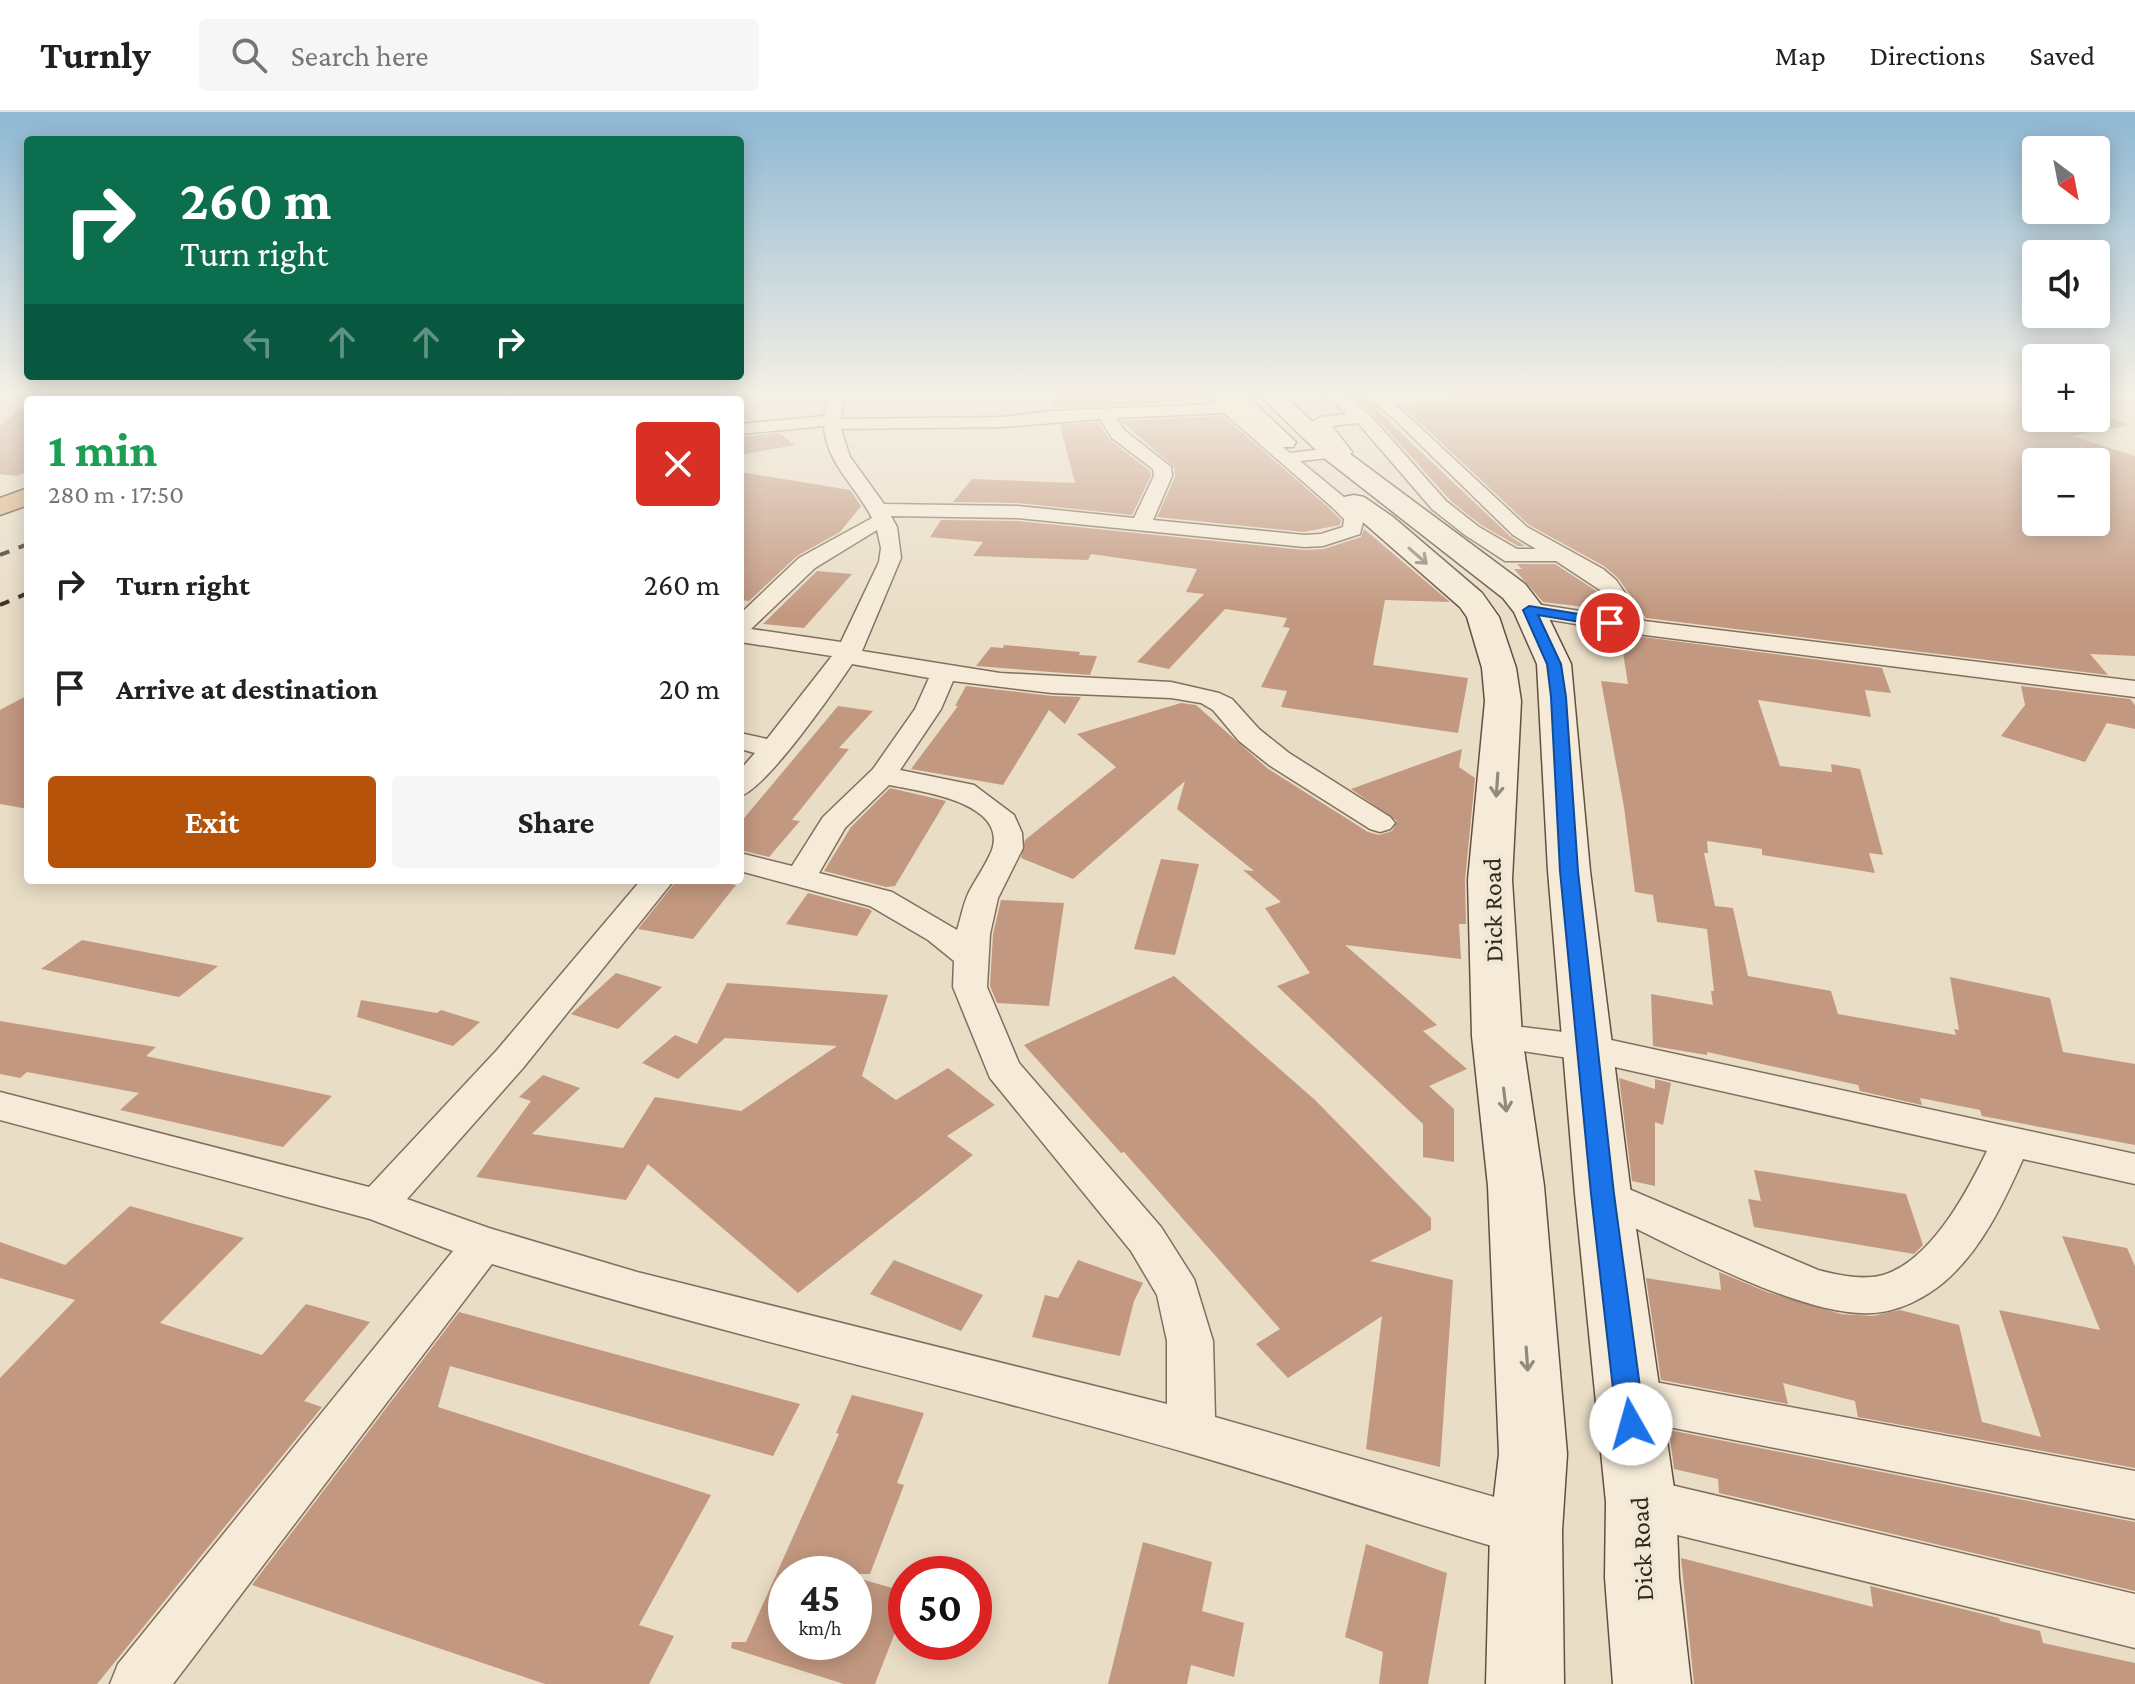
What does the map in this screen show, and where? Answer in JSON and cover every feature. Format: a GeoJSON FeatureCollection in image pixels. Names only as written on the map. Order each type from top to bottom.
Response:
{"type":"FeatureCollection","features":[{"type":"Feature","properties":{"kind":"highway"},"geometry":{"type":"LineString","coordinates":[[0,507],[24,498]]}},
{"type":"Feature","properties":{"kind":"main road","name":"Dick Road"},"geometry":{"type":"LineString","coordinates":[[1321,468],[1330,487],[1383,523],[1471,600],[1483,617],[1499,668],[1503,701],[1490,880],[1497,1036],[1516,1186],[1533,1454],[1526,1531],[1525,1684]]}},
{"type":"Feature","properties":{"kind":"main road","name":"Dick Road"},"geometry":{"type":"LineString","coordinates":[[1336,468],[1469,554],[1514,591],[1529,610],[1554,664],[1569,871],[1603,1194],[1641,1502],[1642,1578],[1652,1684]]}},
{"type":"Feature","properties":{"kind":"street"},"geometry":{"type":"LineString","coordinates":[[744,782],[848,654],[891,564],[890,539],[881,515],[845,468]]}},
{"type":"Feature","properties":{"kind":"street"},"geometry":{"type":"LineString","coordinates":[[1141,525],[1163,476],[1162,468]]}},
{"type":"Feature","properties":{"kind":"street"},"geometry":{"type":"LineString","coordinates":[[744,623],[807,563],[881,515],[1018,512],[1304,541],[1323,540],[1353,530],[1354,518],[1307,468]]}},
{"type":"Feature","properties":{"kind":"street"},"geometry":{"type":"LineString","coordinates":[[1407,468],[1433,498],[1472,531],[1513,556],[1560,554]]}},
{"type":"Feature","properties":{"kind":"street"},"geometry":{"type":"LineString","coordinates":[[1453,468],[1520,531],[1608,585],[1637,627]]}},
{"type":"Feature","properties":{"kind":"street"},"geometry":{"type":"LineString","coordinates":[[1529,610],[1637,627],[2135,689]]}},
{"type":"Feature","properties":{"kind":"street"},"geometry":{"type":"LineString","coordinates":[[744,636],[944,673],[1054,686],[1156,689],[1210,699],[1229,709],[1240,725],[1274,755],[1380,823]]}},
{"type":"Feature","properties":{"kind":"street"},"geometry":{"type":"LineString","coordinates":[[800,878],[833,823],[883,775],[928,709],[944,673]]}},
{"type":"Feature","properties":{"kind":"street"},"geometry":{"type":"LineString","coordinates":[[744,742],[773,749]]}},
{"type":"Feature","properties":{"kind":"street"},"geometry":{"type":"LineString","coordinates":[[883,775],[964,791],[999,815],[1007,833],[1008,848],[982,898],[971,957],[970,987],[1003,1069],[1146,1239],[1178,1292],[1190,1341],[1191,1432]]}},
{"type":"Feature","properties":{"kind":"street"},"geometry":{"type":"LineString","coordinates":[[744,863],[881,899],[940,933],[971,957]]}},
{"type":"Feature","properties":{"kind":"street"},"geometry":{"type":"LineString","coordinates":[[377,1205],[510,1059],[655,884]]}},
{"type":"Feature","properties":{"kind":"street"},"geometry":{"type":"LineString","coordinates":[[1497,1036],[1588,1048],[2010,1144],[2135,1169]]}},
{"type":"Feature","properties":{"kind":"street"},"geometry":{"type":"LineString","coordinates":[[0,1106],[377,1205],[483,1244],[666,1298],[1191,1432],[1392,1494],[1526,1531]]}},
{"type":"Feature","properties":{"kind":"street"},"geometry":{"type":"LineString","coordinates":[[1603,1194],[1813,1287],[1857,1294],[1889,1293],[1922,1274],[1949,1250],[1989,1189],[2010,1144]]}},
{"type":"Feature","properties":{"kind":"street"},"geometry":{"type":"LineString","coordinates":[[138,1684],[483,1244]]}},
{"type":"Feature","properties":{"kind":"street"},"geometry":{"type":"LineString","coordinates":[[1628,1398],[2135,1495]]}},
{"type":"Feature","properties":{"kind":"street"},"geometry":{"type":"LineString","coordinates":[[1641,1502],[2135,1621]]}},
{"type":"Feature","properties":{"kind":"building"},"geometry":{"type":"Polygon","coordinates":[[[0,468],[24,468],[24,473],[17,476],[0,474],[0,468]]]}},
{"type":"Feature","properties":{"kind":"building"},"geometry":{"type":"Polygon","coordinates":[[[1071,468],[1147,468],[1151,476],[1132,515],[1018,503],[953,502],[972,479],[1075,483],[1071,468]]]}},
{"type":"Feature","properties":{"kind":"building"},"geometry":{"type":"Polygon","coordinates":[[[1174,468],[1283,468],[1329,508],[1341,520],[1340,525],[1304,532],[1157,517],[1175,477],[1174,468]]]}},
{"type":"Feature","properties":{"kind":"building"},"geometry":{"type":"Polygon","coordinates":[[[1422,468],[1438,468],[1511,537],[1525,546],[1518,546],[1481,525],[1452,502],[1422,468]]]}},
{"type":"Feature","properties":{"kind":"building"},"geometry":{"type":"Polygon","coordinates":[[[1469,468],[2022,468],[2022,536],[2110,536],[2110,468],[2135,468],[2135,656],[2090,654],[2108,675],[1646,618],[1618,578],[1604,566],[1529,525],[1469,468]]]}},
{"type":"Feature","properties":{"kind":"building"},"geometry":{"type":"Polygon","coordinates":[[[744,473],[850,490],[861,506],[840,532],[797,556],[749,601],[744,600],[744,473]]]}},
{"type":"Feature","properties":{"kind":"building"},"geometry":{"type":"Polygon","coordinates":[[[941,520],[1018,521],[1304,550],[1324,549],[1361,537],[1364,529],[1450,602],[1385,600],[1373,665],[1468,678],[1458,733],[1281,707],[1287,691],[1261,687],[1290,628],[1283,627],[1287,618],[1225,609],[1169,669],[1137,662],[1204,594],[1186,592],[1197,569],[1091,554],[1088,560],[973,556],[983,542],[930,537],[941,520]]]}},
{"type":"Feature","properties":{"kind":"building"},"geometry":{"type":"Polygon","coordinates":[[[1517,564],[1555,564],[1598,592],[1610,610],[1543,602],[1514,569],[1522,569],[1517,564]]]}},
{"type":"Feature","properties":{"kind":"building"},"geometry":{"type":"Polygon","coordinates":[[[817,571],[852,574],[804,628],[763,624],[817,571]]]}},
{"type":"Feature","properties":{"kind":"building"},"geometry":{"type":"Polygon","coordinates":[[[1620,634],[1882,668],[1891,693],[1865,690],[1871,717],[1758,700],[1780,766],[1832,772],[1831,764],[1860,769],[1883,855],[1869,853],[1875,873],[1762,855],[1762,849],[1707,841],[1708,853],[1704,853],[1715,906],[1733,908],[1748,976],[1831,991],[1838,1014],[1956,1035],[1954,1029],[1959,1030],[1950,977],[2050,998],[2063,1052],[2135,1064],[2135,1145],[1982,1116],[1980,1110],[1920,1098],[1922,1105],[1860,1091],[1858,1085],[1707,1052],[1707,1055],[1653,1046],[1651,994],[1713,1005],[1711,991],[1714,991],[1707,929],[1657,922],[1653,895],[1635,892],[1624,807],[1601,681],[1628,684],[1620,634]]]}},
{"type":"Feature","properties":{"kind":"building"},"geometry":{"type":"Polygon","coordinates":[[[1004,645],[1097,656],[1090,675],[976,666],[991,647],[1003,648],[1004,645]]]}},
{"type":"Feature","properties":{"kind":"building"},"geometry":{"type":"Polygon","coordinates":[[[966,686],[1081,697],[1065,724],[1049,710],[1003,785],[911,769],[958,706],[955,706],[966,686]]]}},
{"type":"Feature","properties":{"kind":"building"},"geometry":{"type":"Polygon","coordinates":[[[2021,686],[2130,699],[2135,705],[2135,729],[2107,723],[2085,762],[2001,736],[2025,705],[2021,686]]]}},
{"type":"Feature","properties":{"kind":"building"},"geometry":{"type":"Polygon","coordinates":[[[24,697],[24,808],[0,804],[0,710],[24,697]]]}},
{"type":"Feature","properties":{"kind":"building"},"geometry":{"type":"Polygon","coordinates":[[[1181,703],[1196,705],[1267,768],[1368,832],[1379,835],[1392,831],[1397,821],[1351,789],[1462,749],[1459,767],[1475,778],[1465,880],[1466,924],[1459,924],[1461,959],[1345,945],[1437,1025],[1423,1031],[1467,1069],[1429,1086],[1454,1109],[1454,1162],[1423,1157],[1423,1124],[1277,986],[1310,973],[1265,908],[1281,902],[1243,870],[1254,871],[1177,809],[1185,781],[1073,879],[1021,858],[1025,840],[1116,767],[1077,734],[1181,703]]]}},
{"type":"Feature","properties":{"kind":"building"},"geometry":{"type":"Polygon","coordinates":[[[838,706],[873,711],[839,748],[849,749],[792,820],[800,821],[769,857],[744,851],[744,818],[838,706]]]}},
{"type":"Feature","properties":{"kind":"building"},"geometry":{"type":"Polygon","coordinates":[[[890,788],[946,801],[895,886],[886,887],[824,871],[851,827],[890,788]]]}},
{"type":"Feature","properties":{"kind":"building"},"geometry":{"type":"Polygon","coordinates":[[[1161,859],[1199,864],[1175,955],[1134,949],[1161,859]]]}},
{"type":"Feature","properties":{"kind":"building"},"geometry":{"type":"Polygon","coordinates":[[[674,884],[736,885],[693,939],[638,929],[674,884]]]}},
{"type":"Feature","properties":{"kind":"building"},"geometry":{"type":"Polygon","coordinates":[[[808,893],[872,911],[857,936],[786,924],[808,893]]]}},
{"type":"Feature","properties":{"kind":"building"},"geometry":{"type":"Polygon","coordinates":[[[1001,900],[1064,903],[1049,1006],[997,1003],[990,986],[993,934],[1001,900]]]}},
{"type":"Feature","properties":{"kind":"building"},"geometry":{"type":"Polygon","coordinates":[[[82,940],[218,966],[179,997],[41,969],[82,940]]]}},
{"type":"Feature","properties":{"kind":"building"},"geometry":{"type":"Polygon","coordinates":[[[616,973],[662,987],[618,1029],[571,1014],[616,973]]]}},
{"type":"Feature","properties":{"kind":"building"},"geometry":{"type":"Polygon","coordinates":[[[1174,976],[1315,1100],[1431,1218],[1431,1230],[1370,1261],[1453,1280],[1440,1467],[1366,1449],[1382,1316],[1288,1378],[1256,1344],[1280,1329],[1124,1152],[1121,1153],[1024,1045],[1174,976]]]}},
{"type":"Feature","properties":{"kind":"building"},"geometry":{"type":"Polygon","coordinates":[[[727,983],[888,995],[862,1076],[896,1100],[948,1068],[995,1105],[947,1136],[973,1155],[798,1293],[648,1164],[626,1200],[476,1177],[531,1101],[519,1097],[543,1075],[580,1088],[532,1134],[623,1148],[655,1097],[741,1111],[837,1046],[725,1038],[678,1079],[642,1063],[675,1035],[697,1044],[727,983]]]}},
{"type":"Feature","properties":{"kind":"building"},"geometry":{"type":"Polygon","coordinates":[[[361,1000],[437,1013],[441,1010],[480,1022],[453,1046],[357,1017],[361,1000]]]}},
{"type":"Feature","properties":{"kind":"building"},"geometry":{"type":"Polygon","coordinates":[[[0,1021],[156,1047],[146,1056],[332,1096],[283,1147],[120,1110],[139,1093],[27,1072],[20,1078],[0,1074],[0,1021]]]}},
{"type":"Feature","properties":{"kind":"building"},"geometry":{"type":"Polygon","coordinates":[[[1619,1078],[1655,1089],[1655,1079],[1671,1083],[1663,1125],[1655,1122],[1655,1186],[1632,1181],[1619,1078]]]}},
{"type":"Feature","properties":{"kind":"building"},"geometry":{"type":"Polygon","coordinates":[[[1754,1170],[1906,1194],[1923,1245],[1914,1254],[1754,1227],[1748,1199],[1761,1201],[1754,1170]]]}},
{"type":"Feature","properties":{"kind":"building"},"geometry":{"type":"Polygon","coordinates":[[[130,1206],[244,1238],[160,1323],[262,1355],[306,1304],[370,1322],[304,1401],[322,1407],[97,1684],[0,1684],[0,1378],[75,1300],[0,1278],[0,1242],[65,1265],[130,1206]]]}},
{"type":"Feature","properties":{"kind":"building"},"geometry":{"type":"Polygon","coordinates":[[[2062,1236],[2127,1248],[2135,1266],[2135,1468],[1858,1417],[1855,1401],[1783,1383],[1788,1404],[1661,1380],[1646,1278],[1721,1290],[1719,1272],[1767,1292],[1841,1314],[1872,1316],[1900,1310],[1959,1325],[1982,1422],[2041,1437],[1999,1310],[2100,1330],[2062,1236]]]}},
{"type":"Feature","properties":{"kind":"building"},"geometry":{"type":"Polygon","coordinates":[[[894,1260],[983,1295],[961,1331],[870,1294],[894,1260]]]}},
{"type":"Feature","properties":{"kind":"building"},"geometry":{"type":"Polygon","coordinates":[[[1078,1260],[1143,1283],[1134,1301],[1120,1356],[1032,1337],[1045,1295],[1058,1298],[1078,1260]]]}},
{"type":"Feature","properties":{"kind":"building"},"geometry":{"type":"Polygon","coordinates":[[[459,1312],[800,1404],[773,1456],[450,1366],[438,1407],[711,1495],[639,1625],[674,1636],[649,1684],[545,1684],[252,1585],[459,1312]]]}},
{"type":"Feature","properties":{"kind":"building"},"geometry":{"type":"Polygon","coordinates":[[[852,1395],[924,1413],[897,1483],[904,1485],[872,1569],[872,1556],[784,1556],[839,1434],[836,1433],[852,1395]]]}},
{"type":"Feature","properties":{"kind":"building"},"geometry":{"type":"Polygon","coordinates":[[[1669,1430],[2135,1522],[2135,1591],[1719,1493],[1718,1479],[1674,1469],[1669,1430]]]}},
{"type":"Feature","properties":{"kind":"building"},"geometry":{"type":"Polygon","coordinates":[[[1143,1542],[1212,1562],[1202,1611],[1244,1623],[1234,1677],[1191,1665],[1187,1684],[1108,1684],[1143,1542]]]}},
{"type":"Feature","properties":{"kind":"building"},"geometry":{"type":"Polygon","coordinates":[[[1366,1544],[1447,1573],[1428,1684],[1379,1684],[1383,1652],[1345,1637],[1366,1544]]]}},
{"type":"Feature","properties":{"kind":"building"},"geometry":{"type":"Polygon","coordinates":[[[1681,1558],[1873,1607],[1870,1586],[1999,1618],[2000,1621],[2040,1631],[2043,1643],[2135,1663],[2135,1684],[1694,1684],[1681,1558]]]}},
{"type":"Feature","properties":{"kind":"building"},"geometry":{"type":"Polygon","coordinates":[[[872,1582],[888,1587],[888,1650],[875,1684],[844,1684],[769,1660],[872,1660],[872,1582]]]}},
{"type":"Feature","properties":{"kind":"building"},"geometry":{"type":"Polygon","coordinates":[[[768,1593],[768,1660],[731,1648],[732,1642],[746,1642],[768,1593]]]}},
{"type":"Feature","properties":{"kind":"railway"},"geometry":{"type":"LineString","coordinates":[[0,555],[24,546]]}},
{"type":"Feature","properties":{"kind":"railway"},"geometry":{"type":"LineString","coordinates":[[0,605],[24,595]]}},
{"type":"Feature","properties":{"kind":"route"},"geometry":{"type":"LineString","coordinates":[[1610,623],[1529,610],[1554,664],[1569,871],[1631,1424]]}}]}
